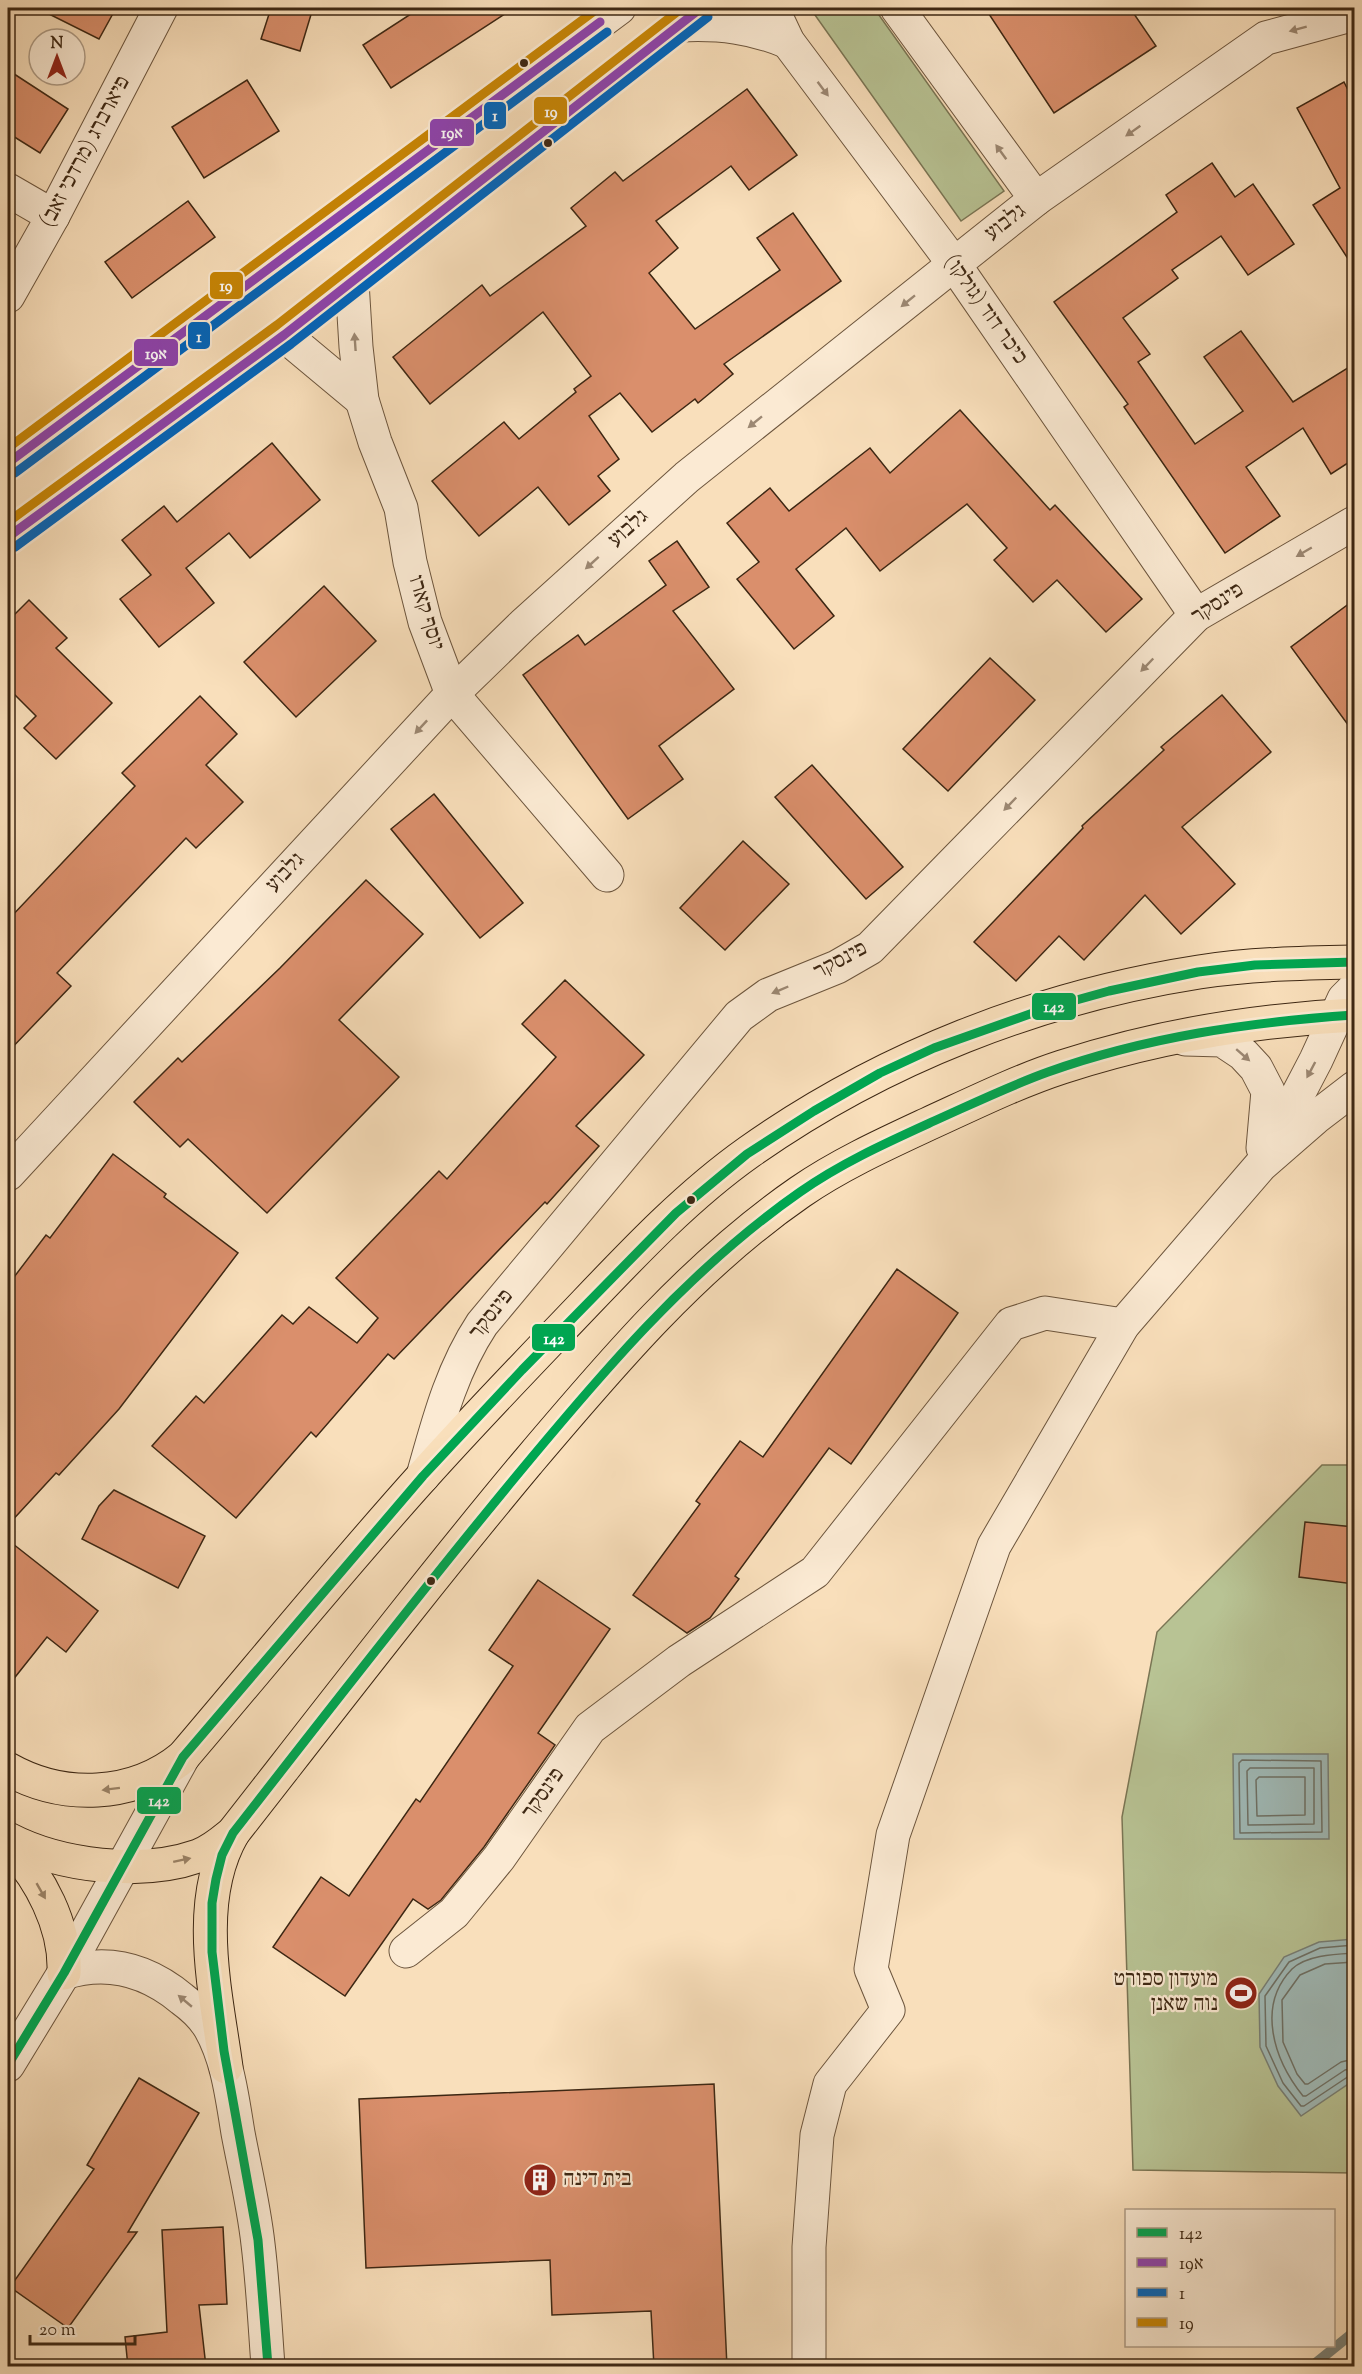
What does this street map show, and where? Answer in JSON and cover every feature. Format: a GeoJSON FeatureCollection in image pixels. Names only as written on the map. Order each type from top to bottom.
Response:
{"type":"FeatureCollection","features":[{"type":"Feature","properties":{"kind":"main road"},"geometry":{"type":"LineString","coordinates":[[8,1769],[48,1786],[106,1790],[125,1787],[158,1775],[183,1757],[423,1476],[602,1287],[676,1213],[747,1154],[814,1111],[880,1073],[934,1048],[988,1027],[1109,991],[1198,972],[1255,965],[1354,962]]}},
{"type":"Feature","properties":{"kind":"main road"},"geometry":{"type":"LineString","coordinates":[[226,2067],[211,1929],[216,1876],[225,1846],[474,1527],[570,1412],[658,1315],[731,1245],[801,1191],[974,1102],[1059,1068],[1139,1045],[1232,1026],[1345,1016]]}},
{"type":"Feature","properties":{"kind":"main road"},"geometry":{"type":"LineString","coordinates":[[8,1839],[43,1855],[88,1863],[124,1866],[157,1864],[191,1858],[214,1849],[233,1833]]}},
{"type":"Feature","properties":{"kind":"main road"},"geometry":{"type":"LineString","coordinates":[[8,1844],[22,1860],[50,1906],[61,1934],[65,1958],[64,1973]]}},
{"type":"Feature","properties":{"kind":"street","name":"פיארברג (מרדכי זאב)"},"geometry":{"type":"LineString","coordinates":[[8,296],[53,216],[161,8]]}},
{"type":"Feature","properties":{"kind":"street"},"geometry":{"type":"LineString","coordinates":[[8,463],[619,8]]}},
{"type":"Feature","properties":{"kind":"street","name":"כיכר דוד (גולקו)"},"geometry":{"type":"LineString","coordinates":[[772,8],[788,42],[954,264],[1196,615]]}},
{"type":"Feature","properties":{"kind":"street"},"geometry":{"type":"LineString","coordinates":[[897,8],[1036,200]]}},
{"type":"Feature","properties":{"kind":"street","name":"גלבוע"},"geometry":{"type":"LineString","coordinates":[[8,1174],[452,694],[523,625],[687,477],[1036,200],[1266,38],[1354,14]]}},
{"type":"Feature","properties":{"kind":"street"},"geometry":{"type":"LineString","coordinates":[[8,537],[284,335],[691,16],[718,24],[759,30],[788,42]]}},
{"type":"Feature","properties":{"kind":"street"},"geometry":{"type":"LineString","coordinates":[[8,190],[53,216]]}},
{"type":"Feature","properties":{"kind":"street","name":"יוסף קארו"},"geometry":{"type":"LineString","coordinates":[[352,282],[362,400],[375,442],[401,508],[410,562],[425,622],[452,694],[607,875]]}},
{"type":"Feature","properties":{"kind":"street"},"geometry":{"type":"LineString","coordinates":[[284,335],[362,400]]}},
{"type":"Feature","properties":{"kind":"street","name":"פינסקר"},"geometry":{"type":"LineString","coordinates":[[423,1476],[454,1375],[467,1347],[482,1324],[738,1016],[768,995],[837,967],[870,948],[1196,615],[1354,523]]}},
{"type":"Feature","properties":{"kind":"street"},"geometry":{"type":"LineString","coordinates":[[1261,1165],[1316,1060],[1345,1016],[1344,999],[1354,988]]}},
{"type":"Feature","properties":{"kind":"street"},"geometry":{"type":"LineString","coordinates":[[1169,1039],[1222,1040],[1244,1054],[1256,1068],[1268,1091],[1261,1165]]}},
{"type":"Feature","properties":{"kind":"street"},"geometry":{"type":"LineString","coordinates":[[809,2367],[809,2247],[817,2135],[830,2084],[888,2010],[871,1969],[892,1835],[994,1546],[1123,1325],[1261,1165],[1354,1088]]}},
{"type":"Feature","properties":{"kind":"street","name":"פינסקר"},"geometry":{"type":"LineString","coordinates":[[406,1951],[454,1914],[499,1858],[590,1728],[680,1661],[815,1572],[1011,1324],[1045,1313],[1123,1325]]}},
{"type":"Feature","properties":{"kind":"street"},"geometry":{"type":"LineString","coordinates":[[8,2065],[64,1973],[183,1757]]}},
{"type":"Feature","properties":{"kind":"street"},"geometry":{"type":"LineString","coordinates":[[64,1973],[77,1969],[118,1967],[142,1973],[166,1985],[198,2012],[209,2026],[226,2067],[258,2242],[268,2367]]}},
{"type":"Feature","properties":{"kind":"green space"},"geometry":{"type":"Polygon","coordinates":[[[810,8],[874,8],[1004,191],[961,221],[810,8]]]}},
{"type":"Feature","properties":{"kind":"green space","name":"מועדון ספורט נוה שאנן"},"geometry":{"type":"Polygon","coordinates":[[[1322,1465],[1354,1465],[1354,2173],[1133,2170],[1122,1817],[1157,1632],[1322,1465]]]}},
{"type":"Feature","properties":{"kind":"water"},"geometry":{"type":"Polygon","coordinates":[[[1233,1754],[1328,1754],[1329,1839],[1234,1839],[1233,1754]]]}},
{"type":"Feature","properties":{"kind":"water"},"geometry":{"type":"Polygon","coordinates":[[[1354,1939],[1354,2080],[1301,2116],[1278,2086],[1260,2047],[1259,1994],[1284,1957],[1319,1942],[1354,1939]]]}},
{"type":"Feature","properties":{"kind":"building"},"geometry":{"type":"Polygon","coordinates":[[[37,8],[116,8],[99,39],[87,33],[87,27],[75,27],[37,8]]]}},
{"type":"Feature","properties":{"kind":"building"},"geometry":{"type":"Polygon","coordinates":[[[271,8],[313,8],[300,51],[261,39],[271,8]]]}},
{"type":"Feature","properties":{"kind":"building"},"geometry":{"type":"Polygon","coordinates":[[[420,8],[514,8],[391,88],[363,45],[420,8]]]}},
{"type":"Feature","properties":{"kind":"building"},"geometry":{"type":"Polygon","coordinates":[[[985,8],[1130,8],[1156,46],[1054,113],[985,8]]]}},
{"type":"Feature","properties":{"kind":"building"},"geometry":{"type":"Polygon","coordinates":[[[8,70],[27,82],[27,87],[34,87],[68,109],[40,153],[8,133],[8,70]]]}},
{"type":"Feature","properties":{"kind":"building"},"geometry":{"type":"Polygon","coordinates":[[[247,80],[279,131],[204,178],[172,127],[247,80]]]}},
{"type":"Feature","properties":{"kind":"building"},"geometry":{"type":"Polygon","coordinates":[[[1344,82],[1354,102],[1354,268],[1313,205],[1340,188],[1297,108],[1344,82]]]}},
{"type":"Feature","properties":{"kind":"building"},"geometry":{"type":"Polygon","coordinates":[[[747,89],[797,155],[749,190],[731,166],[656,221],[678,248],[649,273],[695,329],[780,270],[757,238],[793,213],[841,281],[724,364],[733,374],[698,403],[695,399],[652,432],[620,393],[589,416],[619,459],[598,476],[610,491],[569,525],[538,487],[479,536],[432,481],[504,422],[519,439],[576,392],[574,389],[591,376],[543,312],[430,404],[393,357],[482,285],[490,296],[586,226],[571,208],[615,172],[623,181],[747,89]]]}},
{"type":"Feature","properties":{"kind":"building"},"geometry":{"type":"Polygon","coordinates":[[[1212,163],[1235,197],[1253,184],[1294,244],[1248,275],[1221,236],[1172,270],[1178,278],[1123,318],[1150,354],[1138,362],[1195,444],[1243,411],[1204,357],[1241,331],[1293,402],[1354,364],[1354,459],[1331,474],[1303,428],[1246,467],[1280,516],[1225,553],[1124,407],[1128,404],[1054,302],[1177,212],[1166,195],[1212,163]]]}},
{"type":"Feature","properties":{"kind":"building"},"geometry":{"type":"Polygon","coordinates":[[[188,201],[215,237],[132,298],[105,262],[188,201]]]}},
{"type":"Feature","properties":{"kind":"building"},"geometry":{"type":"Polygon","coordinates":[[[960,410],[1050,510],[1055,505],[1142,599],[1106,632],[1057,580],[1033,602],[994,560],[1007,548],[967,504],[880,571],[846,528],[796,569],[834,616],[794,649],[737,579],[759,562],[727,523],[770,488],[789,511],[870,448],[890,473],[960,410]]]}},
{"type":"Feature","properties":{"kind":"building"},"geometry":{"type":"Polygon","coordinates":[[[272,443],[320,500],[250,558],[229,533],[186,568],[214,603],[159,647],[120,599],[151,575],[122,540],[164,506],[177,522],[272,443]]]}},
{"type":"Feature","properties":{"kind":"building"},"geometry":{"type":"Polygon","coordinates":[[[677,541],[709,587],[673,611],[734,689],[659,746],[683,779],[628,819],[523,675],[578,635],[585,645],[666,585],[649,561],[677,541]]]}},
{"type":"Feature","properties":{"kind":"building"},"geometry":{"type":"Polygon","coordinates":[[[324,586],[376,641],[296,717],[244,662],[324,586]]]}},
{"type":"Feature","properties":{"kind":"building"},"geometry":{"type":"Polygon","coordinates":[[[29,600],[67,638],[56,648],[112,703],[56,759],[24,728],[36,716],[8,688],[8,621],[29,600]]]}},
{"type":"Feature","properties":{"kind":"building"},"geometry":{"type":"Polygon","coordinates":[[[1354,600],[1354,733],[1291,647],[1354,600]]]}},
{"type":"Feature","properties":{"kind":"building"},"geometry":{"type":"Polygon","coordinates":[[[990,658],[1035,700],[948,791],[903,749],[990,658]]]}},
{"type":"Feature","properties":{"kind":"building"},"geometry":{"type":"Polygon","coordinates":[[[1222,695],[1271,752],[1182,827],[1235,884],[1181,934],[1145,895],[1084,960],[1059,936],[1016,981],[974,942],[1083,828],[1082,826],[1164,750],[1161,747],[1222,695]]]}},
{"type":"Feature","properties":{"kind":"building"},"geometry":{"type":"Polygon","coordinates":[[[200,696],[237,734],[206,765],[243,802],[196,848],[186,838],[57,973],[71,986],[8,1052],[8,920],[135,786],[122,773],[200,696]]]}},
{"type":"Feature","properties":{"kind":"building"},"geometry":{"type":"Polygon","coordinates":[[[812,765],[903,867],[866,899],[775,797],[812,765]]]}},
{"type":"Feature","properties":{"kind":"building"},"geometry":{"type":"Polygon","coordinates":[[[434,794],[523,903],[480,938],[391,829],[434,794]]]}},
{"type":"Feature","properties":{"kind":"building"},"geometry":{"type":"Polygon","coordinates":[[[743,841],[789,884],[725,950],[680,908],[743,841]]]}},
{"type":"Feature","properties":{"kind":"building"},"geometry":{"type":"Polygon","coordinates":[[[366,880],[423,934],[339,1020],[399,1077],[267,1213],[188,1139],[180,1147],[134,1102],[178,1058],[182,1062],[280,968],[366,880]]]}},
{"type":"Feature","properties":{"kind":"building"},"geometry":{"type":"Polygon","coordinates":[[[565,980],[644,1055],[576,1126],[599,1146],[547,1204],[545,1202],[394,1359],[388,1354],[316,1437],[311,1432],[236,1518],[152,1446],[196,1396],[204,1403],[282,1315],[293,1324],[309,1307],[357,1343],[378,1318],[336,1278],[439,1171],[447,1179],[556,1057],[522,1024],[565,980]]]}},
{"type":"Feature","properties":{"kind":"building"},"geometry":{"type":"Polygon","coordinates":[[[113,1154],[166,1194],[164,1197],[238,1253],[119,1409],[59,1475],[56,1473],[8,1525],[8,1285],[46,1235],[50,1238],[113,1154]]]}},
{"type":"Feature","properties":{"kind":"building"},"geometry":{"type":"Polygon","coordinates":[[[897,1269],[958,1313],[851,1464],[829,1448],[735,1576],[739,1579],[710,1618],[687,1633],[633,1595],[700,1504],[696,1501],[740,1441],[763,1457],[897,1269]]]}},
{"type":"Feature","properties":{"kind":"building"},"geometry":{"type":"Polygon","coordinates":[[[114,1490],[205,1536],[178,1588],[82,1539],[99,1506],[114,1490]]]}},
{"type":"Feature","properties":{"kind":"building"},"geometry":{"type":"Polygon","coordinates":[[[1305,1522],[1354,1527],[1354,1584],[1299,1577],[1305,1522]]]}},
{"type":"Feature","properties":{"kind":"building"},"geometry":{"type":"Polygon","coordinates":[[[8,1540],[98,1611],[66,1652],[47,1637],[8,1686],[8,1540]]]}},
{"type":"Feature","properties":{"kind":"building"},"geometry":{"type":"Polygon","coordinates":[[[538,1580],[610,1629],[538,1733],[555,1745],[484,1847],[441,1900],[428,1909],[413,1899],[345,1996],[273,1947],[321,1877],[349,1896],[416,1799],[420,1802],[513,1666],[489,1650],[538,1580]]]}},
{"type":"Feature","properties":{"kind":"building"},"geometry":{"type":"Polygon","coordinates":[[[139,2078],[199,2113],[128,2232],[137,2232],[68,2328],[10,2287],[94,2169],[87,2165],[139,2078]]]}},
{"type":"Feature","properties":{"kind":"building","name":"בית דינה"},"geometry":{"type":"Polygon","coordinates":[[[714,2084],[727,2367],[654,2367],[651,2311],[552,2315],[550,2260],[366,2268],[359,2099],[714,2084]]]}},
{"type":"Feature","properties":{"kind":"building"},"geometry":{"type":"Polygon","coordinates":[[[223,2227],[227,2304],[199,2305],[206,2367],[128,2367],[125,2337],[167,2332],[162,2230],[223,2227]]]}},
{"type":"Feature","properties":{"kind":"waterway"},"geometry":{"type":"LineString","coordinates":[[1312,2366],[1354,2332]]}},
{"type":"Feature","properties":{"kind":"transit line","name":"19"},"geometry":{"type":"LineString","coordinates":[[8,522],[277,325],[682,8]]}},
{"type":"Feature","properties":{"kind":"transit line","name":"19א"},"geometry":{"type":"LineString","coordinates":[[8,537],[284,335],[701,8]]}},
{"type":"Feature","properties":{"kind":"transit line","name":"19"},"geometry":{"type":"LineString","coordinates":[[8,448],[593,12]]}},
{"type":"Feature","properties":{"kind":"transit line","name":"1"},"geometry":{"type":"LineString","coordinates":[[15,547],[291,344],[708,17]]}},
{"type":"Feature","properties":{"kind":"transit line","name":"19א"},"geometry":{"type":"LineString","coordinates":[[8,463],[600,22]]}},
{"type":"Feature","properties":{"kind":"transit line","name":"1"},"geometry":{"type":"LineString","coordinates":[[15,473],[607,32]]}},
{"type":"Feature","properties":{"kind":"transit line","name":"142"},"geometry":{"type":"LineString","coordinates":[[8,2065],[64,1973],[183,1757],[423,1476],[522,1370],[676,1213],[747,1154],[814,1111],[880,1073],[934,1048],[1044,1009],[1109,991],[1198,972],[1255,965],[1354,962]]}},
{"type":"Feature","properties":{"kind":"transit line","name":"142"},"geometry":{"type":"LineString","coordinates":[[268,2366],[258,2240],[224,2051],[212,1952],[212,1903],[216,1879],[222,1855],[233,1833],[442,1568],[578,1402],[647,1326],[720,1255],[759,1223],[800,1192],[848,1162],[991,1095],[1033,1077],[1085,1060],[1160,1040],[1199,1033],[1276,1022],[1354,1015]]}},
{"type":"Feature","properties":{"kind":"place","name":"מועדון ספורט נוה שאנן"},"geometry":{"type":"Point","coordinates":[1241,1993]}},
{"type":"Feature","properties":{"kind":"place","name":"בית דינה"},"geometry":{"type":"Point","coordinates":[540,2180]}}]}
